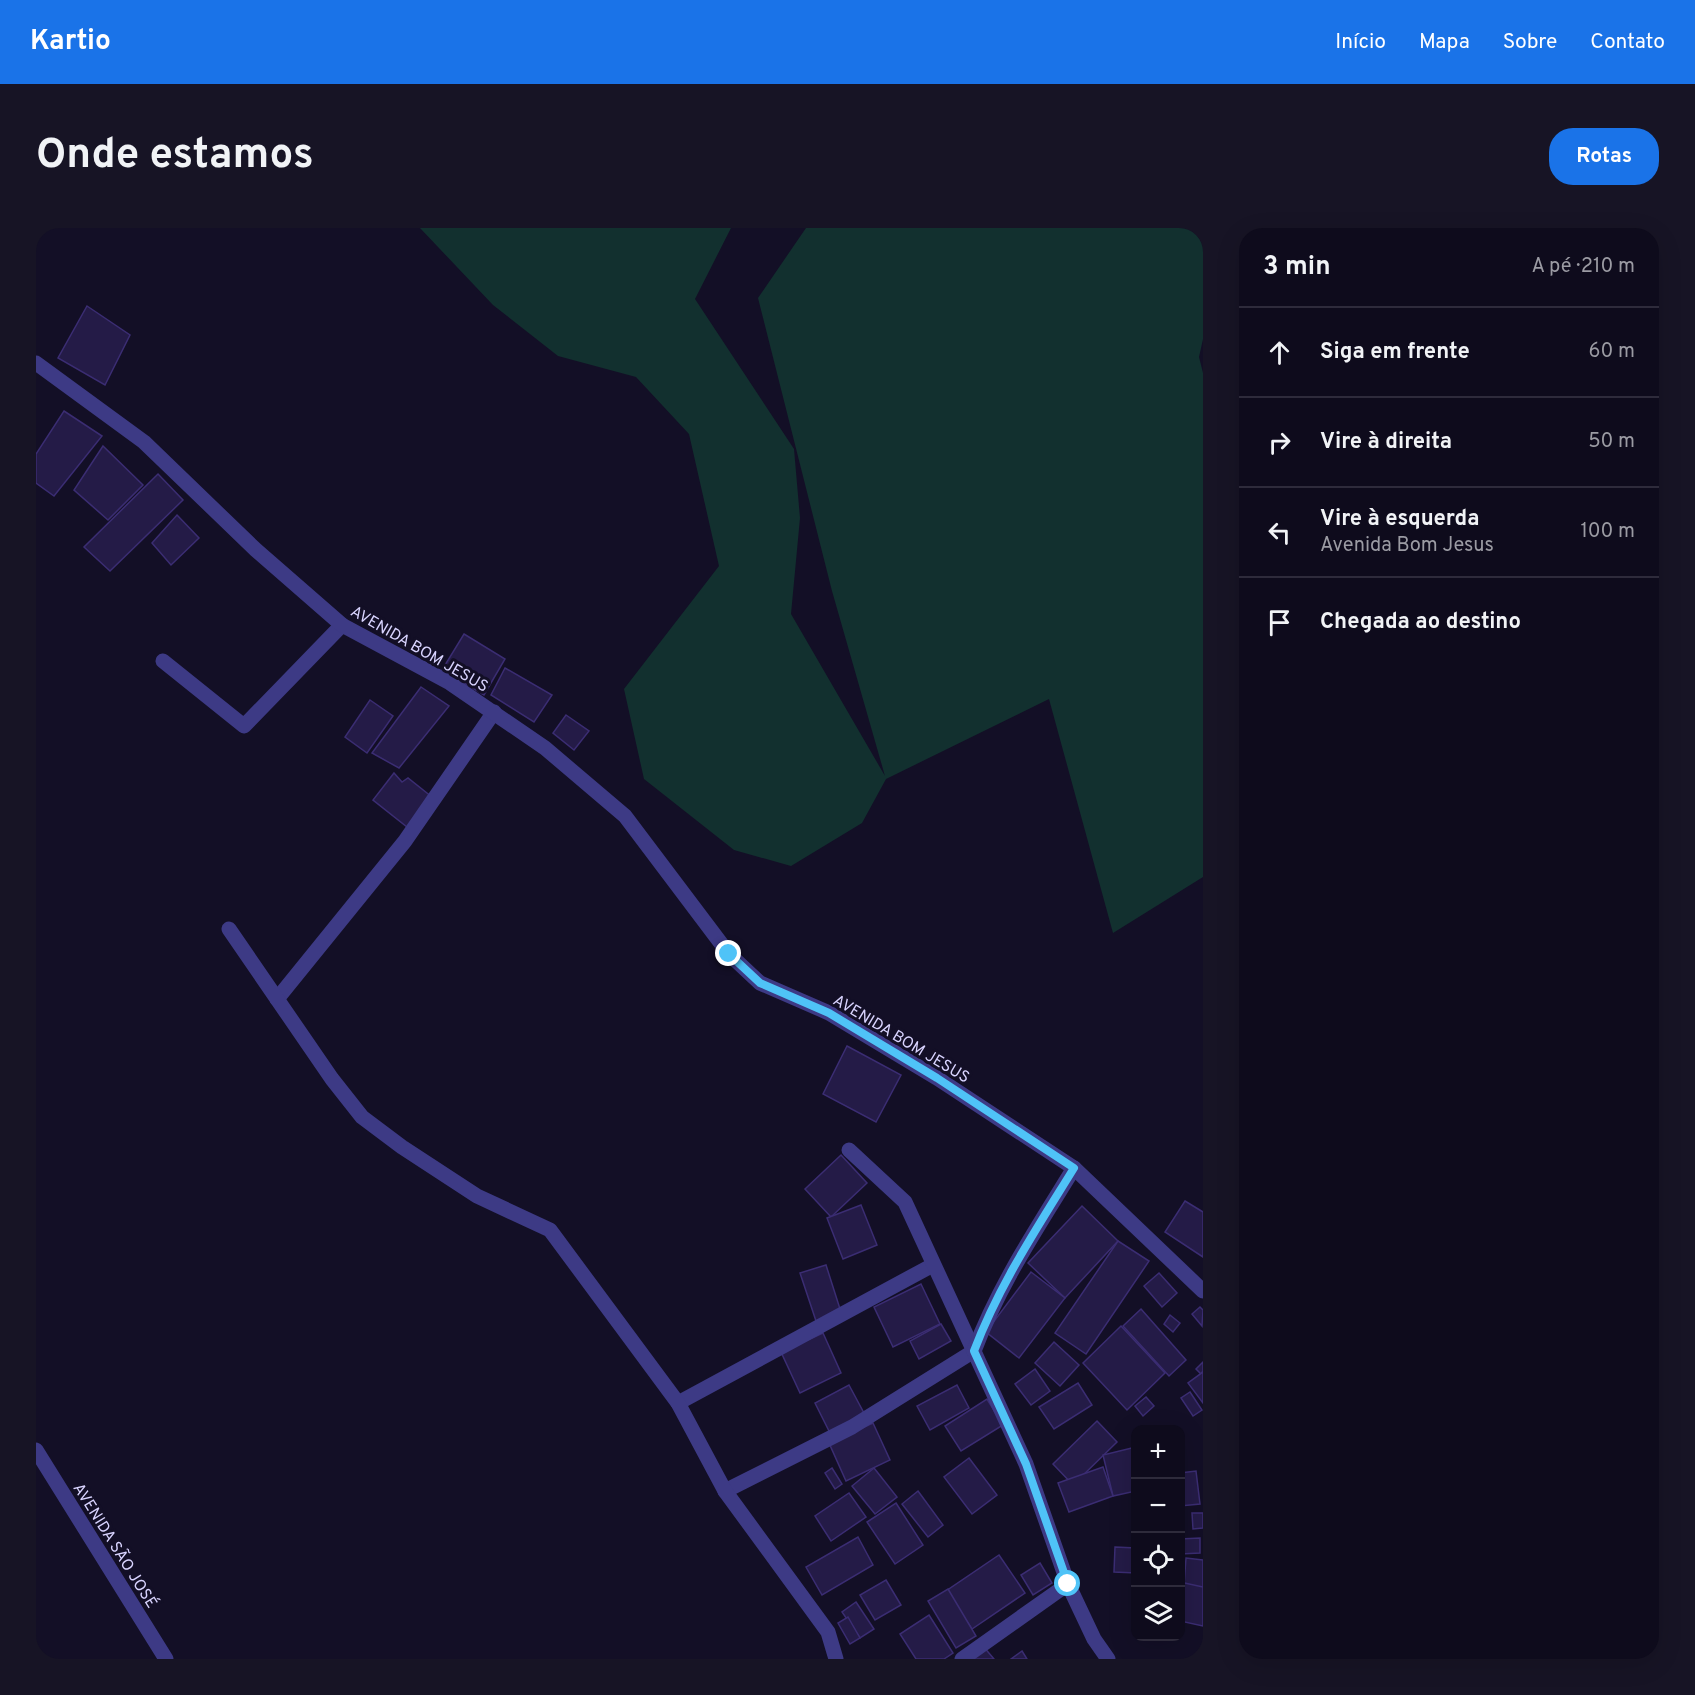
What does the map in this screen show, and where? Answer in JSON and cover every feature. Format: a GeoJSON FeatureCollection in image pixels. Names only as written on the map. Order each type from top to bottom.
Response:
{"type":"FeatureCollection","features":[{"type":"Feature","properties":{"kind":"street","name":"AVENIDA BOM JESUS"},"geometry":{"type":"LineString","coordinates":[[36,363],[144,442],[256,550],[342,625],[450,683],[494,712],[545,748],[625,816],[729,954],[760,983],[829,1013],[937,1078],[1074,1168],[1203,1292]]}},
{"type":"Feature","properties":{"kind":"street"},"geometry":{"type":"LineString","coordinates":[[163,661],[244,726],[342,625]]}},
{"type":"Feature","properties":{"kind":"street"},"geometry":{"type":"LineString","coordinates":[[277,999],[405,841],[494,712]]}},
{"type":"Feature","properties":{"kind":"street"},"geometry":{"type":"LineString","coordinates":[[229,929],[332,1079],[362,1116],[402,1147],[477,1196],[550,1230],[678,1403],[725,1491],[828,1632],[836,1659]]}},
{"type":"Feature","properties":{"kind":"street"},"geometry":{"type":"LineString","coordinates":[[849,1150],[905,1202],[1026,1464],[1068,1584],[1094,1639],[1108,1659]]}},
{"type":"Feature","properties":{"kind":"street"},"geometry":{"type":"LineString","coordinates":[[725,1491],[852,1427],[974,1351],[988,1314],[1012,1267],[1074,1168]]}},
{"type":"Feature","properties":{"kind":"street"},"geometry":{"type":"LineString","coordinates":[[678,1403],[933,1265]]}},
{"type":"Feature","properties":{"kind":"street","name":"AVENIDA SÃO JOSÉ"},"geometry":{"type":"LineString","coordinates":[[36,1450],[166,1659]]}},
{"type":"Feature","properties":{"kind":"street"},"geometry":{"type":"LineString","coordinates":[[962,1659],[1068,1584]]}},
{"type":"Feature","properties":{"kind":"green space"},"geometry":{"type":"Polygon","coordinates":[[[420,228],[731,228],[695,299],[794,449],[800,518],[791,614],[885,776],[832,591],[758,298],[806,228],[1203,228],[1203,339],[1199,357],[1203,373],[1203,877],[1113,933],[1049,699],[886,779],[862,823],[791,866],[734,850],[644,779],[624,689],[719,566],[689,434],[636,377],[558,356],[493,305],[420,228]]]}},
{"type":"Feature","properties":{"kind":"building"},"geometry":{"type":"Polygon","coordinates":[[[87,306],[130,335],[105,385],[58,358],[87,306]]]}},
{"type":"Feature","properties":{"kind":"building"},"geometry":{"type":"Polygon","coordinates":[[[64,411],[102,436],[54,496],[36,483],[36,454],[64,411]]]}},
{"type":"Feature","properties":{"kind":"building"},"geometry":{"type":"Polygon","coordinates":[[[103,446],[143,485],[108,520],[74,490],[103,446]]]}},
{"type":"Feature","properties":{"kind":"building"},"geometry":{"type":"Polygon","coordinates":[[[158,474],[183,500],[110,571],[84,547],[158,474]]]}},
{"type":"Feature","properties":{"kind":"building"},"geometry":{"type":"Polygon","coordinates":[[[177,515],[199,538],[171,565],[152,543],[177,515]]]}},
{"type":"Feature","properties":{"kind":"building"},"geometry":{"type":"Polygon","coordinates":[[[464,634],[505,659],[484,695],[442,670],[464,634]]]}},
{"type":"Feature","properties":{"kind":"building"},"geometry":{"type":"Polygon","coordinates":[[[505,668],[552,695],[534,722],[491,695],[505,668]]]}},
{"type":"Feature","properties":{"kind":"building"},"geometry":{"type":"Polygon","coordinates":[[[421,687],[449,706],[399,768],[372,753],[421,687]]]}},
{"type":"Feature","properties":{"kind":"building"},"geometry":{"type":"Polygon","coordinates":[[[370,700],[393,716],[367,753],[345,737],[370,700]]]}},
{"type":"Feature","properties":{"kind":"building"},"geometry":{"type":"Polygon","coordinates":[[[566,715],[589,731],[574,750],[553,733],[566,715]]]}},
{"type":"Feature","properties":{"kind":"building"},"geometry":{"type":"Polygon","coordinates":[[[394,773],[402,782],[408,778],[432,797],[407,827],[373,800],[394,773]]]}},
{"type":"Feature","properties":{"kind":"building"},"geometry":{"type":"Polygon","coordinates":[[[847,1046],[901,1075],[876,1122],[823,1094],[847,1046]]]}},
{"type":"Feature","properties":{"kind":"building"},"geometry":{"type":"Polygon","coordinates":[[[841,1155],[867,1183],[831,1217],[805,1189],[841,1155]]]}},
{"type":"Feature","properties":{"kind":"building"},"geometry":{"type":"Polygon","coordinates":[[[1185,1201],[1203,1212],[1203,1257],[1165,1232],[1185,1201]]]}},
{"type":"Feature","properties":{"kind":"building"},"geometry":{"type":"Polygon","coordinates":[[[861,1205],[877,1245],[843,1259],[827,1218],[861,1205]]]}},
{"type":"Feature","properties":{"kind":"building"},"geometry":{"type":"Polygon","coordinates":[[[1082,1206],[1118,1241],[1065,1298],[1028,1263],[1082,1206]]]}},
{"type":"Feature","properties":{"kind":"building"},"geometry":{"type":"Polygon","coordinates":[[[1118,1241],[1149,1261],[1086,1354],[1055,1333],[1118,1241]]]}},
{"type":"Feature","properties":{"kind":"building"},"geometry":{"type":"Polygon","coordinates":[[[826,1265],[841,1312],[816,1321],[800,1273],[826,1265]]]}},
{"type":"Feature","properties":{"kind":"building"},"geometry":{"type":"Polygon","coordinates":[[[1031,1272],[1065,1298],[1019,1358],[986,1332],[1031,1272]]]}},
{"type":"Feature","properties":{"kind":"building"},"geometry":{"type":"Polygon","coordinates":[[[1159,1273],[1177,1293],[1162,1307],[1144,1286],[1159,1273]]]}},
{"type":"Feature","properties":{"kind":"building"},"geometry":{"type":"Polygon","coordinates":[[[921,1284],[940,1324],[893,1347],[874,1307],[921,1284]]]}},
{"type":"Feature","properties":{"kind":"building"},"geometry":{"type":"Polygon","coordinates":[[[1200,1307],[1203,1310],[1202,1326],[1192,1314],[1200,1307]]]}},
{"type":"Feature","properties":{"kind":"building"},"geometry":{"type":"Polygon","coordinates":[[[1141,1309],[1186,1360],[1169,1376],[1123,1326],[1141,1309]]]}},
{"type":"Feature","properties":{"kind":"building"},"geometry":{"type":"Polygon","coordinates":[[[1170,1315],[1180,1323],[1173,1332],[1164,1324],[1170,1315]]]}},
{"type":"Feature","properties":{"kind":"building"},"geometry":{"type":"Polygon","coordinates":[[[941,1324],[951,1341],[919,1359],[910,1341],[941,1324]]]}},
{"type":"Feature","properties":{"kind":"building"},"geometry":{"type":"Polygon","coordinates":[[[1121,1326],[1165,1373],[1127,1410],[1083,1363],[1121,1326]]]}},
{"type":"Feature","properties":{"kind":"building"},"geometry":{"type":"Polygon","coordinates":[[[823,1333],[841,1373],[800,1393],[781,1352],[823,1333]]]}},
{"type":"Feature","properties":{"kind":"building"},"geometry":{"type":"Polygon","coordinates":[[[1054,1342],[1079,1365],[1060,1386],[1035,1363],[1054,1342]]]}},
{"type":"Feature","properties":{"kind":"building"},"geometry":{"type":"Polygon","coordinates":[[[1203,1362],[1203,1371],[1201,1374],[1196,1369],[1203,1362]]]}},
{"type":"Feature","properties":{"kind":"building"},"geometry":{"type":"Polygon","coordinates":[[[1035,1369],[1050,1391],[1031,1405],[1015,1384],[1035,1369]]]}},
{"type":"Feature","properties":{"kind":"building"},"geometry":{"type":"Polygon","coordinates":[[[1203,1372],[1203,1403],[1188,1383],[1203,1372]]]}},
{"type":"Feature","properties":{"kind":"building"},"geometry":{"type":"Polygon","coordinates":[[[1078,1383],[1092,1405],[1054,1429],[1039,1407],[1078,1383]]]}},
{"type":"Feature","properties":{"kind":"building"},"geometry":{"type":"Polygon","coordinates":[[[849,1385],[865,1415],[830,1433],[815,1403],[849,1385]]]}},
{"type":"Feature","properties":{"kind":"building"},"geometry":{"type":"Polygon","coordinates":[[[957,1385],[969,1408],[930,1430],[917,1406],[957,1385]]]}},
{"type":"Feature","properties":{"kind":"building"},"geometry":{"type":"Polygon","coordinates":[[[1190,1392],[1202,1410],[1193,1416],[1181,1398],[1190,1392]]]}},
{"type":"Feature","properties":{"kind":"building"},"geometry":{"type":"Polygon","coordinates":[[[1146,1397],[1154,1406],[1143,1416],[1135,1406],[1146,1397]]]}},
{"type":"Feature","properties":{"kind":"building"},"geometry":{"type":"Polygon","coordinates":[[[987,1399],[1003,1425],[961,1451],[945,1426],[987,1399]]]}},
{"type":"Feature","properties":{"kind":"building"},"geometry":{"type":"Polygon","coordinates":[[[1097,1421],[1117,1442],[1073,1485],[1053,1464],[1097,1421]]]}},
{"type":"Feature","properties":{"kind":"building"},"geometry":{"type":"Polygon","coordinates":[[[873,1423],[890,1460],[846,1481],[829,1443],[873,1423]]]}},
{"type":"Feature","properties":{"kind":"building"},"geometry":{"type":"Polygon","coordinates":[[[1131,1448],[1131,1492],[1113,1496],[1103,1455],[1131,1448]]]}},
{"type":"Feature","properties":{"kind":"building"},"geometry":{"type":"Polygon","coordinates":[[[969,1458],[997,1495],[972,1514],[944,1477],[969,1458]]]}},
{"type":"Feature","properties":{"kind":"building"},"geometry":{"type":"Polygon","coordinates":[[[1103,1467],[1113,1496],[1069,1512],[1058,1483],[1103,1467]]]}},
{"type":"Feature","properties":{"kind":"building"},"geometry":{"type":"Polygon","coordinates":[[[832,1468],[842,1484],[835,1489],[825,1473],[832,1468]]]}},
{"type":"Feature","properties":{"kind":"building"},"geometry":{"type":"Polygon","coordinates":[[[874,1468],[897,1497],[875,1514],[852,1486],[874,1468]]]}},
{"type":"Feature","properties":{"kind":"building"},"geometry":{"type":"Polygon","coordinates":[[[1196,1471],[1200,1504],[1185,1506],[1185,1472],[1196,1471]]]}},
{"type":"Feature","properties":{"kind":"building"},"geometry":{"type":"Polygon","coordinates":[[[918,1491],[943,1525],[928,1537],[902,1504],[918,1491]]]}},
{"type":"Feature","properties":{"kind":"building"},"geometry":{"type":"Polygon","coordinates":[[[849,1493],[866,1517],[831,1541],[815,1516],[849,1493]]]}},
{"type":"Feature","properties":{"kind":"building"},"geometry":{"type":"Polygon","coordinates":[[[896,1503],[923,1545],[895,1564],[867,1522],[896,1503]]]}},
{"type":"Feature","properties":{"kind":"building"},"geometry":{"type":"Polygon","coordinates":[[[1192,1513],[1203,1513],[1203,1528],[1193,1529],[1192,1513]]]}},
{"type":"Feature","properties":{"kind":"building"},"geometry":{"type":"Polygon","coordinates":[[[858,1537],[873,1565],[822,1595],[806,1567],[858,1537]]]}},
{"type":"Feature","properties":{"kind":"building"},"geometry":{"type":"Polygon","coordinates":[[[1200,1538],[1200,1553],[1185,1554],[1185,1539],[1200,1538]]]}},
{"type":"Feature","properties":{"kind":"building"},"geometry":{"type":"Polygon","coordinates":[[[1115,1547],[1131,1548],[1131,1573],[1114,1572],[1115,1547]]]}},
{"type":"Feature","properties":{"kind":"building"},"geometry":{"type":"Polygon","coordinates":[[[999,1555],[1025,1593],[972,1629],[946,1591],[999,1555]]]}},
{"type":"Feature","properties":{"kind":"building"},"geometry":{"type":"Polygon","coordinates":[[[1186,1558],[1203,1560],[1203,1600],[1185,1599],[1186,1558]]]}},
{"type":"Feature","properties":{"kind":"building"},"geometry":{"type":"Polygon","coordinates":[[[1040,1563],[1052,1583],[1033,1595],[1021,1575],[1040,1563]]]}},
{"type":"Feature","properties":{"kind":"building"},"geometry":{"type":"Polygon","coordinates":[[[886,1580],[901,1605],[875,1620],[860,1595],[886,1580]]]}},
{"type":"Feature","properties":{"kind":"building"},"geometry":{"type":"Polygon","coordinates":[[[1185,1583],[1203,1587],[1203,1626],[1185,1622],[1185,1583]]]}},
{"type":"Feature","properties":{"kind":"building"},"geometry":{"type":"Polygon","coordinates":[[[948,1589],[976,1636],[956,1648],[928,1601],[948,1589]]]}},
{"type":"Feature","properties":{"kind":"building"},"geometry":{"type":"Polygon","coordinates":[[[856,1602],[874,1629],[860,1638],[842,1612],[856,1602]]]}},
{"type":"Feature","properties":{"kind":"building"},"geometry":{"type":"Polygon","coordinates":[[[929,1615],[953,1653],[944,1659],[916,1659],[900,1634],[929,1615]]]}},
{"type":"Feature","properties":{"kind":"building"},"geometry":{"type":"Polygon","coordinates":[[[848,1617],[860,1638],[850,1644],[838,1623],[848,1617]]]}},
{"type":"Feature","properties":{"kind":"building"},"geometry":{"type":"Polygon","coordinates":[[[983,1646],[994,1659],[967,1659],[983,1646]]]}},
{"type":"Feature","properties":{"kind":"building"},"geometry":{"type":"Polygon","coordinates":[[[1022,1651],[1027,1659],[1011,1659],[1022,1651]]]}},
{"type":"Feature","properties":{"kind":"route"},"geometry":{"type":"LineString","coordinates":[[729,954],[760,983],[829,1013],[937,1078],[1074,1168],[1012,1267],[988,1314],[974,1351],[1026,1464],[1068,1584]]}}]}
